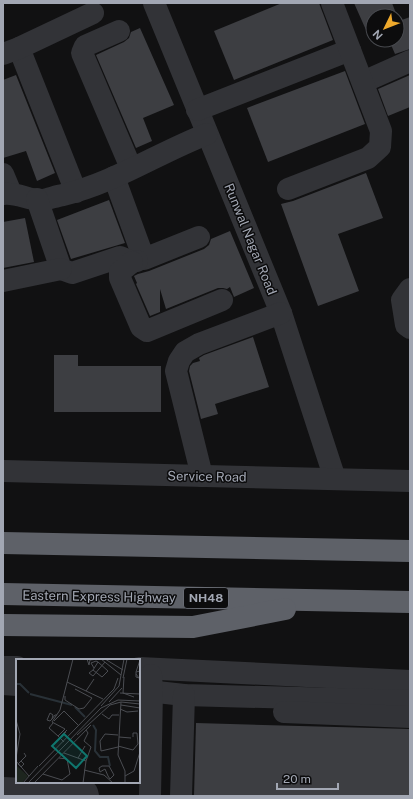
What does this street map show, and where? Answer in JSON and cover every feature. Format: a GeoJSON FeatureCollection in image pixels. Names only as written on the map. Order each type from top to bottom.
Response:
{"type":"FeatureCollection","features":[{"type":"Feature","properties":{"kind":"highway"},"geometry":{"type":"LineString","coordinates":[[3,543],[410,551]]}},
{"type":"Feature","properties":{"kind":"highway","name":"Eastern Express Highway"},"geometry":{"type":"LineString","coordinates":[[3,594],[410,602]]}},
{"type":"Feature","properties":{"kind":"highway"},"geometry":{"type":"LineString","coordinates":[[3,625],[193,627],[326,601]]}},
{"type":"Feature","properties":{"kind":"street","name":"Runwal Nagar Road"},"geometry":{"type":"LineString","coordinates":[[154,3],[281,313],[335,479]]}},
{"type":"Feature","properties":{"kind":"street"},"geometry":{"type":"LineString","coordinates":[[288,189],[368,158],[380,147],[381,131],[332,3]]}},
{"type":"Feature","properties":{"kind":"street"},"geometry":{"type":"LineString","coordinates":[[76,192],[11,51],[93,13]]}},
{"type":"Feature","properties":{"kind":"street"},"geometry":{"type":"LineString","coordinates":[[119,31],[85,46],[82,54],[123,173],[138,261]]}},
{"type":"Feature","properties":{"kind":"street"},"geometry":{"type":"LineString","coordinates":[[197,110],[350,50]]}},
{"type":"Feature","properties":{"kind":"street"},"geometry":{"type":"LineString","coordinates":[[363,82],[410,61]]}},
{"type":"Feature","properties":{"kind":"street"},"geometry":{"type":"LineString","coordinates":[[6,187],[41,200],[76,192],[123,173],[207,134]]}},
{"type":"Feature","properties":{"kind":"street"},"geometry":{"type":"LineString","coordinates":[[37,199],[60,269]]}},
{"type":"Feature","properties":{"kind":"street"},"geometry":{"type":"LineString","coordinates":[[200,237],[138,261],[120,272],[120,278],[141,327],[147,331],[222,300]]}},
{"type":"Feature","properties":{"kind":"street"},"geometry":{"type":"LineString","coordinates":[[3,281],[60,269],[72,273],[120,257],[138,261]]}},
{"type":"Feature","properties":{"kind":"street"},"geometry":{"type":"LineString","coordinates":[[410,289],[402,300],[406,325],[410,328]]}},
{"type":"Feature","properties":{"kind":"street"},"geometry":{"type":"LineString","coordinates":[[202,476],[176,371],[179,362],[186,352],[199,344],[281,313]]}},
{"type":"Feature","properties":{"kind":"street","name":"Service Road"},"geometry":{"type":"LineString","coordinates":[[3,471],[410,481]]}},
{"type":"Feature","properties":{"kind":"street"},"geometry":{"type":"LineString","coordinates":[[3,667],[16,667]]}},
{"type":"Feature","properties":{"kind":"street"},"geometry":{"type":"LineString","coordinates":[[150,796],[145,669],[410,681]]}},
{"type":"Feature","properties":{"kind":"street"},"geometry":{"type":"LineString","coordinates":[[3,684],[16,684]]}},
{"type":"Feature","properties":{"kind":"street"},"geometry":{"type":"LineString","coordinates":[[145,690],[184,695],[410,700]]}},
{"type":"Feature","properties":{"kind":"street"},"geometry":{"type":"LineString","coordinates":[[181,796],[184,695]]}},
{"type":"Feature","properties":{"kind":"street"},"geometry":{"type":"LineString","coordinates":[[212,695],[226,706],[237,710],[410,717]]}},
{"type":"Feature","properties":{"kind":"street"},"geometry":{"type":"LineString","coordinates":[[3,788],[87,792],[88,796]]}},
{"type":"Feature","properties":{"kind":"building"},"geometry":{"type":"Polygon","coordinates":[[[282,3],[319,3],[333,40],[234,80],[214,31],[282,3]]]}},
{"type":"Feature","properties":{"kind":"building"},"geometry":{"type":"Polygon","coordinates":[[[354,3],[392,3],[394,8],[365,8],[365,28],[354,3]]]}},
{"type":"Feature","properties":{"kind":"building"},"geometry":{"type":"Polygon","coordinates":[[[410,17],[410,49],[395,54],[392,48],[405,48],[405,19],[410,17]]]}},
{"type":"Feature","properties":{"kind":"building"},"geometry":{"type":"Polygon","coordinates":[[[140,28],[174,105],[143,118],[152,141],[136,148],[96,55],[124,42],[129,38],[131,32],[140,28]]]}},
{"type":"Feature","properties":{"kind":"building"},"geometry":{"type":"Polygon","coordinates":[[[345,71],[365,124],[268,162],[247,108],[345,71]]]}},
{"type":"Feature","properties":{"kind":"building"},"geometry":{"type":"Polygon","coordinates":[[[16,75],[55,173],[37,181],[26,151],[3,158],[3,80],[16,75]]]}},
{"type":"Feature","properties":{"kind":"building"},"geometry":{"type":"Polygon","coordinates":[[[410,75],[410,107],[388,116],[378,89],[410,75]]]}},
{"type":"Feature","properties":{"kind":"building"},"geometry":{"type":"Polygon","coordinates":[[[366,173],[383,218],[338,234],[359,291],[318,306],[281,204],[293,201],[366,173]]]}},
{"type":"Feature","properties":{"kind":"building"},"geometry":{"type":"Polygon","coordinates":[[[109,200],[125,243],[71,259],[57,220],[109,200]]]}},
{"type":"Feature","properties":{"kind":"building"},"geometry":{"type":"Polygon","coordinates":[[[25,218],[34,262],[3,268],[3,222],[25,218]]]}},
{"type":"Feature","properties":{"kind":"building"},"geometry":{"type":"Polygon","coordinates":[[[230,231],[254,288],[234,297],[230,287],[227,289],[218,288],[166,309],[160,289],[160,312],[150,316],[134,276],[204,249],[209,245],[211,239],[230,231]]]}},
{"type":"Feature","properties":{"kind":"building"},"geometry":{"type":"Polygon","coordinates":[[[253,337],[269,387],[215,404],[218,414],[201,419],[189,371],[190,366],[193,363],[200,361],[199,358],[204,355],[253,337]]]}},
{"type":"Feature","properties":{"kind":"building"},"geometry":{"type":"Polygon","coordinates":[[[54,355],[78,355],[78,366],[161,366],[161,412],[54,412],[54,355]]]}},
{"type":"Feature","properties":{"kind":"building"},"geometry":{"type":"Polygon","coordinates":[[[196,723],[410,729],[410,796],[194,796],[196,723]]]}}]}
